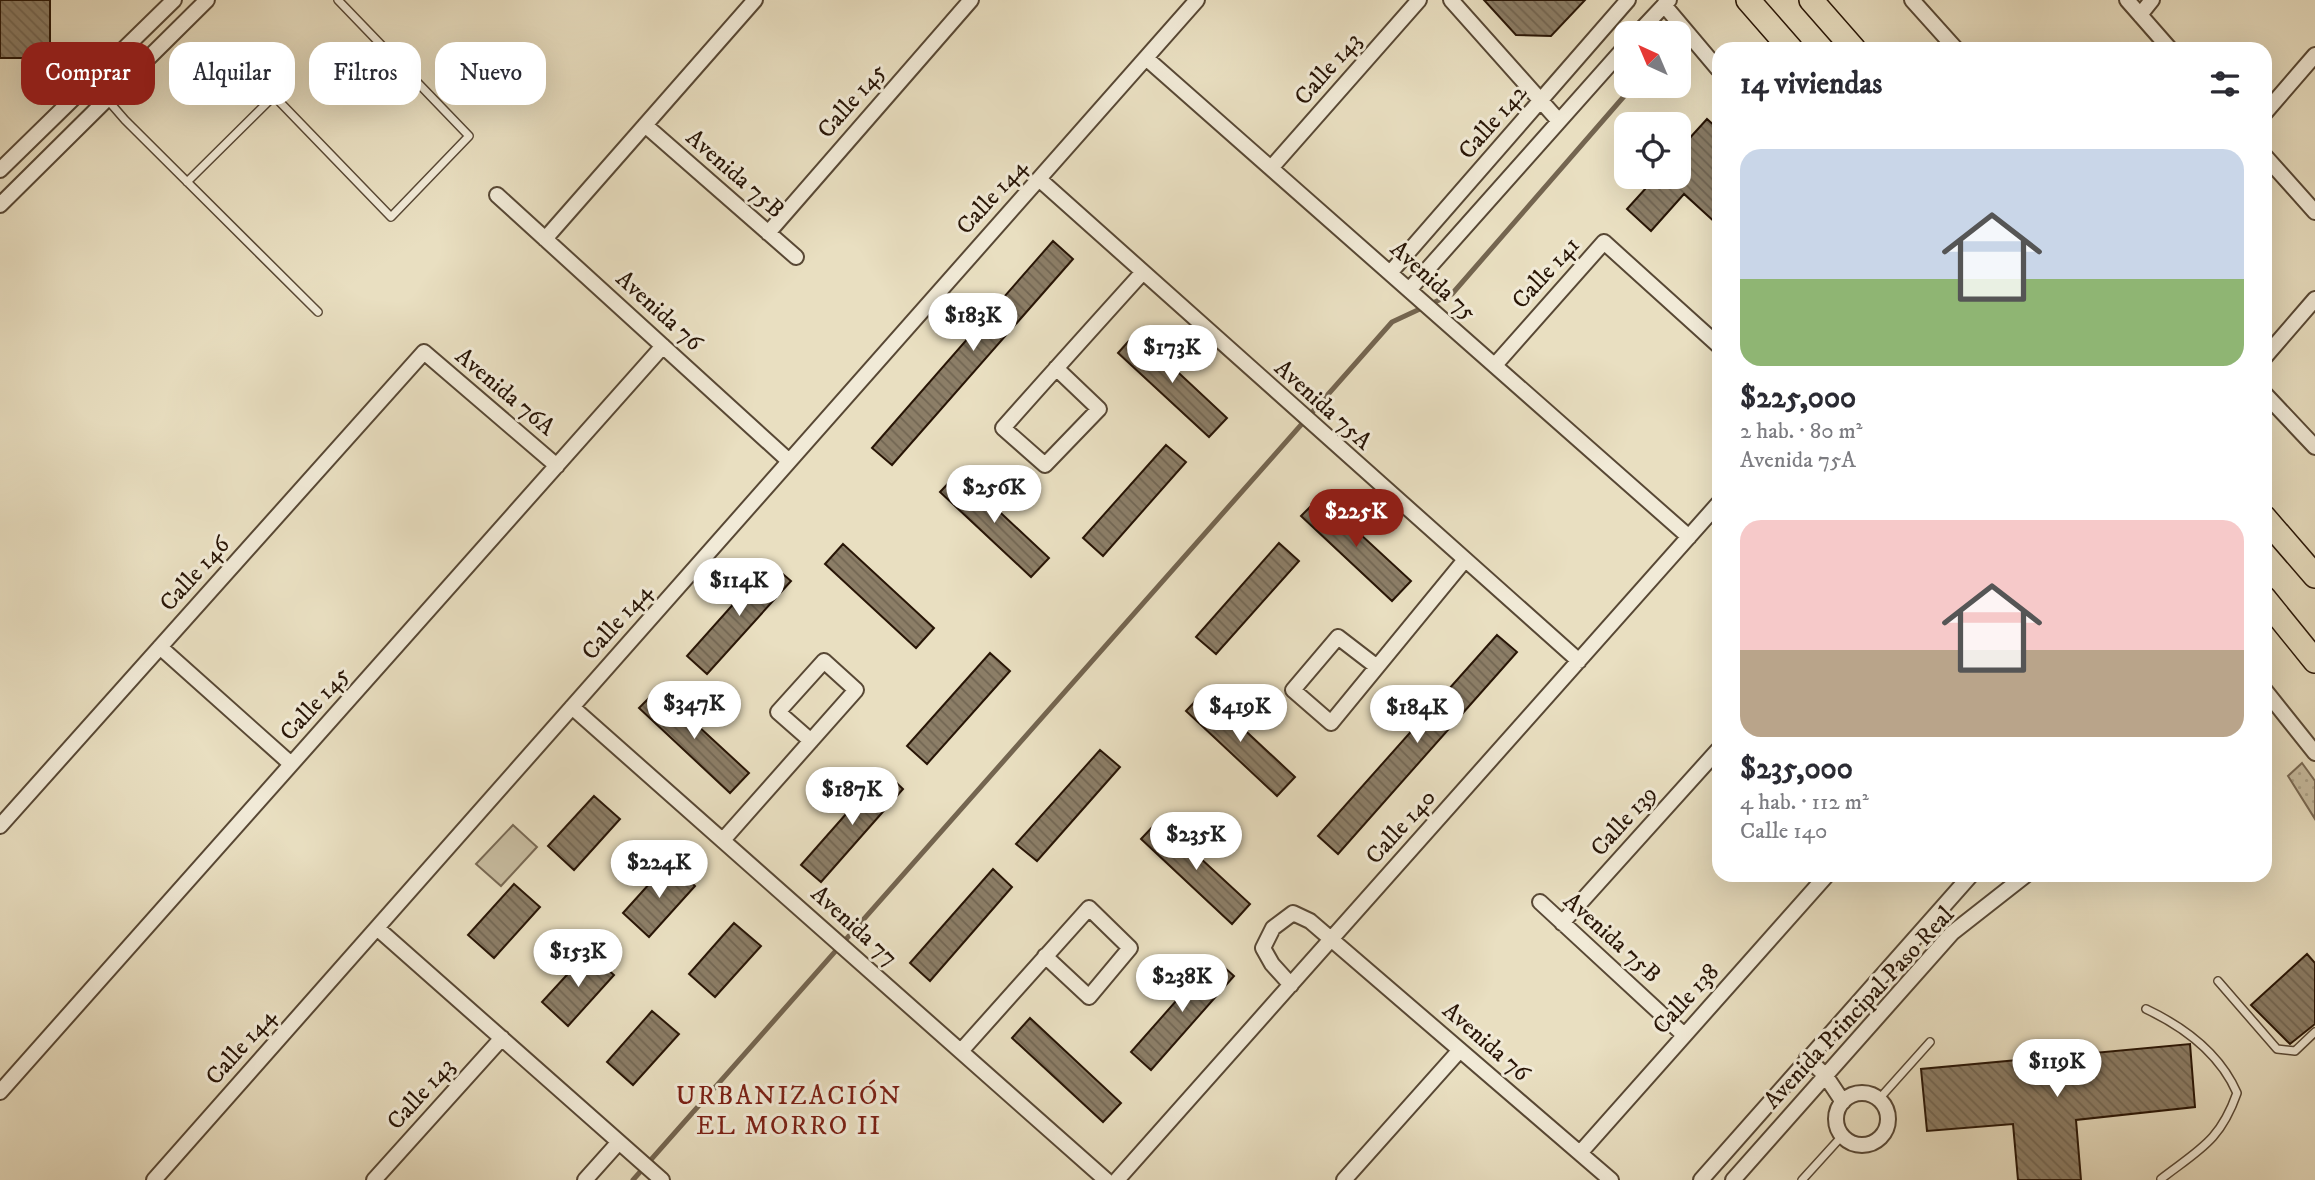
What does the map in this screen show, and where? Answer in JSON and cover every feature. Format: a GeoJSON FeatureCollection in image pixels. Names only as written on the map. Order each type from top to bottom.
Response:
{"type":"FeatureCollection","features":[{"type":"Feature","properties":{"kind":"main road"},"geometry":{"type":"LineString","coordinates":[[1748,0],[1785,42]]}},
{"type":"Feature","properties":{"kind":"main road"},"geometry":{"type":"LineString","coordinates":[[1811,0],[1848,42]]}},
{"type":"Feature","properties":{"kind":"main road"},"geometry":{"type":"LineString","coordinates":[[2272,526],[2315,576]]}},
{"type":"Feature","properties":{"kind":"main road"},"geometry":{"type":"LineString","coordinates":[[2272,608],[2315,661]]}},
{"type":"Feature","properties":{"kind":"street"},"geometry":{"type":"LineString","coordinates":[[132,42],[174,0]]}},
{"type":"Feature","properties":{"kind":"street"},"geometry":{"type":"LineString","coordinates":[[155,53],[207,0]]}},
{"type":"Feature","properties":{"kind":"street"},"geometry":{"type":"LineString","coordinates":[[545,239],[755,0]]}},
{"type":"Feature","properties":{"kind":"street","name":"Calle 145"},"geometry":{"type":"LineString","coordinates":[[768,233],[971,0]]}},
{"type":"Feature","properties":{"kind":"street","name":"Calle 144"},"geometry":{"type":"LineString","coordinates":[[154,1180],[1197,0]]}},
{"type":"Feature","properties":{"kind":"street","name":"Calle 143"},"geometry":{"type":"LineString","coordinates":[[1271,168],[1419,0]]}},
{"type":"Feature","properties":{"kind":"street"},"geometry":{"type":"LineString","coordinates":[[1451,0],[1558,120]]}},
{"type":"Feature","properties":{"kind":"street","name":"Calle 142"},"geometry":{"type":"LineString","coordinates":[[1390,273],[1628,0]]}},
{"type":"Feature","properties":{"kind":"street"},"geometry":{"type":"LineString","coordinates":[[1912,0],[1949,42]]}},
{"type":"Feature","properties":{"kind":"street"},"geometry":{"type":"LineString","coordinates":[[2127,0],[2164,42]]}},
{"type":"Feature","properties":{"kind":"street"},"geometry":{"type":"LineString","coordinates":[[2140,15],[2152,0]]}},
{"type":"Feature","properties":{"kind":"street"},"geometry":{"type":"LineString","coordinates":[[1649,21],[1666,3],[1712,61]]}},
{"type":"Feature","properties":{"kind":"street"},"geometry":{"type":"LineString","coordinates":[[2272,105],[2315,55]]}},
{"type":"Feature","properties":{"kind":"street","name":"Avenida 75"},"geometry":{"type":"LineString","coordinates":[[1146,58],[1689,537]]}},
{"type":"Feature","properties":{"kind":"street","name":"Calle 142"},"geometry":{"type":"LineString","coordinates":[[1413,294],[1558,120],[1614,59]]}},
{"type":"Feature","properties":{"kind":"street"},"geometry":{"type":"LineString","coordinates":[[0,170],[68,105]]}},
{"type":"Feature","properties":{"kind":"street"},"geometry":{"type":"LineString","coordinates":[[0,205],[103,105]]}},
{"type":"Feature","properties":{"kind":"street","name":"Avenida 75B"},"geometry":{"type":"LineString","coordinates":[[645,125],[796,257]]}},
{"type":"Feature","properties":{"kind":"street"},"geometry":{"type":"LineString","coordinates":[[2272,164],[2315,212]]}},
{"type":"Feature","properties":{"kind":"street","name":"Avenida 75A"},"geometry":{"type":"LineString","coordinates":[[1039,180],[1294,410],[1579,661]]}},
{"type":"Feature","properties":{"kind":"street","name":"Avenida 76"},"geometry":{"type":"LineString","coordinates":[[497,195],[789,461]]}},
{"type":"Feature","properties":{"kind":"street","name":"Calle 141"},"geometry":{"type":"LineString","coordinates":[[1494,365],[1604,242],[1712,340]]}},
{"type":"Feature","properties":{"kind":"street"},"geometry":{"type":"LineString","coordinates":[[1056,368],[1099,409],[1045,465],[1003,428],[1056,368],[1143,272]]}},
{"type":"Feature","properties":{"kind":"street"},"geometry":{"type":"LineString","coordinates":[[2272,349],[2315,299]]}},
{"type":"Feature","properties":{"kind":"street","name":"Calle 145"},"geometry":{"type":"LineString","coordinates":[[2,1087],[663,346]]}},
{"type":"Feature","properties":{"kind":"street","name":"Avenida 76A"},"geometry":{"type":"LineString","coordinates":[[424,352],[556,466]]}},
{"type":"Feature","properties":{"kind":"street","name":"Calle 146"},"geometry":{"type":"LineString","coordinates":[[0,826],[424,352]]}},
{"type":"Feature","properties":{"kind":"street"},"geometry":{"type":"LineString","coordinates":[[2272,401],[2315,447]]}},
{"type":"Feature","properties":{"kind":"street","name":"Calle 140"},"geometry":{"type":"LineString","coordinates":[[1117,1180],[1712,511]]}},
{"type":"Feature","properties":{"kind":"street"},"geometry":{"type":"LineString","coordinates":[[1377,667],[1338,637],[1293,690],[1331,723],[1377,667],[1464,561]]}},
{"type":"Feature","properties":{"kind":"street"},"geometry":{"type":"LineString","coordinates":[[160,647],[291,765]]}},
{"type":"Feature","properties":{"kind":"street"},"geometry":{"type":"LineString","coordinates":[[723,840],[811,741],[856,690],[824,661],[778,712],[811,741]]}},
{"type":"Feature","properties":{"kind":"street"},"geometry":{"type":"LineString","coordinates":[[2272,699],[2315,753]]}},
{"type":"Feature","properties":{"kind":"street","name":"Avenida 77"},"geometry":{"type":"LineString","coordinates":[[572,707],[1106,1180]]}},
{"type":"Feature","properties":{"kind":"street","name":"Calle 139"},"geometry":{"type":"LineString","coordinates":[[1562,923],[1712,757]]}},
{"type":"Feature","properties":{"kind":"street","name":"Calle 138"},"geometry":{"type":"LineString","coordinates":[[1580,1153],[1821,882]]}},
{"type":"Feature","properties":{"kind":"street","name":"Avenida Principal Paso Real"},"geometry":{"type":"LineString","coordinates":[[1701,1180],[1965,882]]}},
{"type":"Feature","properties":{"kind":"street","name":"Avenida Principal Paso Real"},"geometry":{"type":"LineString","coordinates":[[1733,1180],[1952,933],[2014,882]]}},
{"type":"Feature","properties":{"kind":"street","name":"Avenida 75B"},"geometry":{"type":"LineString","coordinates":[[1540,902],[1685,1035]]}},
{"type":"Feature","properties":{"kind":"street"},"geometry":{"type":"LineString","coordinates":[[961,1051],[1045,956],[1089,908],[1130,948],[1089,996],[1045,956]]}},
{"type":"Feature","properties":{"kind":"street","name":"Avenida 76"},"geometry":{"type":"LineString","coordinates":[[1291,985],[1272,964],[1263,948],[1273,928],[1293,913],[1310,921],[1332,939],[1611,1180]]}},
{"type":"Feature","properties":{"kind":"street"},"geometry":{"type":"LineString","coordinates":[[377,928],[657,1176]]}},
{"type":"Feature","properties":{"kind":"street","name":"Calle 143"},"geometry":{"type":"LineString","coordinates":[[374,1180],[502,1038]]}},
{"type":"Feature","properties":{"kind":"street"},"geometry":{"type":"LineString","coordinates":[[1353,1177],[1460,1050]]}},
{"type":"Feature","properties":{"kind":"street"},"geometry":{"type":"LineString","coordinates":[[1807,1058],[1825,1075],[1843,1102]]}},
{"type":"Feature","properties":{"kind":"street"},"geometry":{"type":"LineString","coordinates":[[1863,1093],[1879,1099],[1885,1106],[1888,1123],[1880,1139],[1872,1144],[1856,1145],[1842,1136],[1835,1121],[1843,1102],[1863,1093]]}},
{"type":"Feature","properties":{"kind":"street"},"geometry":{"type":"LineString","coordinates":[[585,1180],[619,1142]]}},
{"type":"Feature","properties":{"kind":"lane"},"geometry":{"type":"LineString","coordinates":[[187,181],[274,96],[391,217],[469,136],[338,0]]}},
{"type":"Feature","properties":{"kind":"lane"},"geometry":{"type":"LineString","coordinates":[[111,105],[318,312]]}},
{"type":"Feature","properties":{"kind":"lane"},"geometry":{"type":"LineString","coordinates":[[2218,981],[2277,1049],[2295,1051],[2315,1032]]}},
{"type":"Feature","properties":{"kind":"lane"},"geometry":{"type":"LineString","coordinates":[[2146,1009],[2184,1029],[2228,1073],[2237,1093],[2227,1123],[2207,1144],[2161,1179]]}},
{"type":"Feature","properties":{"kind":"lane"},"geometry":{"type":"LineString","coordinates":[[1879,1099],[1930,1042]]}},
{"type":"Feature","properties":{"kind":"lane"},"geometry":{"type":"LineString","coordinates":[[1802,1180],[1842,1136]]}},
{"type":"Feature","properties":{"kind":"shaded area"},"geometry":{"type":"Polygon","coordinates":[[[2302,763],[2315,781],[2315,819],[2288,776],[2302,763]]]}},
{"type":"Feature","properties":{"kind":"shaded area"},"geometry":{"type":"Polygon","coordinates":[[[513,825],[537,847],[501,886],[476,864],[513,825]]]}},
{"type":"Feature","properties":{"kind":"building"},"geometry":{"type":"Polygon","coordinates":[[[0,0],[50,0],[50,42],[21,42],[21,58],[0,58],[0,0]]]}},
{"type":"Feature","properties":{"kind":"building"},"geometry":{"type":"Polygon","coordinates":[[[1484,0],[1585,0],[1551,36],[1516,35],[1484,0]]]}},
{"type":"Feature","properties":{"kind":"building"},"geometry":{"type":"Polygon","coordinates":[[[1707,119],[1712,124],[1712,220],[1684,194],[1651,231],[1627,209],[1645,189],[1691,189],[1691,137],[1707,119]]]}},
{"type":"Feature","properties":{"kind":"building"},"geometry":{"type":"Polygon","coordinates":[[[1053,241],[1073,259],[892,465],[872,448],[1053,241]]]}},
{"type":"Feature","properties":{"kind":"building"},"geometry":{"type":"Polygon","coordinates":[[[1136,333],[1227,418],[1209,437],[1118,353],[1136,333]]]}},
{"type":"Feature","properties":{"kind":"building"},"geometry":{"type":"Polygon","coordinates":[[[1166,445],[1186,462],[1103,556],[1083,538],[1166,445]]]}},
{"type":"Feature","properties":{"kind":"building"},"geometry":{"type":"Polygon","coordinates":[[[958,473],[1049,558],[1031,577],[940,492],[958,473]]]}},
{"type":"Feature","properties":{"kind":"building"},"geometry":{"type":"Polygon","coordinates":[[[1320,497],[1411,581],[1392,601],[1301,516],[1320,497]]]}},
{"type":"Feature","properties":{"kind":"building"},"geometry":{"type":"Polygon","coordinates":[[[1279,543],[1299,561],[1216,654],[1196,637],[1279,543]]]}},
{"type":"Feature","properties":{"kind":"building"},"geometry":{"type":"Polygon","coordinates":[[[843,544],[934,628],[916,648],[825,564],[843,544]]]}},
{"type":"Feature","properties":{"kind":"building"},"geometry":{"type":"Polygon","coordinates":[[[770,563],[791,581],[707,674],[687,656],[770,563]]]}},
{"type":"Feature","properties":{"kind":"building"},"geometry":{"type":"Polygon","coordinates":[[[1497,635],[1517,652],[1338,854],[1318,836],[1497,635]]]}},
{"type":"Feature","properties":{"kind":"building"},"geometry":{"type":"Polygon","coordinates":[[[990,653],[1010,671],[927,764],[907,746],[990,653]]]}},
{"type":"Feature","properties":{"kind":"building"},"geometry":{"type":"Polygon","coordinates":[[[658,689],[749,773],[730,793],[639,708],[658,689]]]}},
{"type":"Feature","properties":{"kind":"building"},"geometry":{"type":"Polygon","coordinates":[[[1204,692],[1295,777],[1277,796],[1186,711],[1204,692]]]}},
{"type":"Feature","properties":{"kind":"building"},"geometry":{"type":"Polygon","coordinates":[[[1100,750],[1120,767],[1037,861],[1016,844],[1100,750]]]}},
{"type":"Feature","properties":{"kind":"building"},"geometry":{"type":"Polygon","coordinates":[[[884,771],[903,789],[821,882],[801,865],[884,771]]]}},
{"type":"Feature","properties":{"kind":"building"},"geometry":{"type":"Polygon","coordinates":[[[594,796],[620,819],[574,870],[548,846],[594,796]]]}},
{"type":"Feature","properties":{"kind":"building"},"geometry":{"type":"Polygon","coordinates":[[[1159,820],[1250,904],[1232,924],[1141,839],[1159,820]]]}},
{"type":"Feature","properties":{"kind":"building"},"geometry":{"type":"Polygon","coordinates":[[[669,862],[695,886],[649,937],[623,913],[669,862]]]}},
{"type":"Feature","properties":{"kind":"building"},"geometry":{"type":"Polygon","coordinates":[[[993,869],[1012,887],[930,981],[910,963],[993,869]]]}},
{"type":"Feature","properties":{"kind":"building"},"geometry":{"type":"Polygon","coordinates":[[[514,884],[540,907],[494,958],[468,935],[514,884]]]}},
{"type":"Feature","properties":{"kind":"building"},"geometry":{"type":"Polygon","coordinates":[[[734,923],[761,946],[715,997],[689,974],[734,923]]]}},
{"type":"Feature","properties":{"kind":"building"},"geometry":{"type":"Polygon","coordinates":[[[588,952],[614,975],[568,1026],[542,1002],[588,952]]]}},
{"type":"Feature","properties":{"kind":"building"},"geometry":{"type":"Polygon","coordinates":[[[2307,954],[2315,963],[2315,1024],[2290,1044],[2251,1005],[2307,954]]]}},
{"type":"Feature","properties":{"kind":"building"},"geometry":{"type":"Polygon","coordinates":[[[1214,958],[1234,976],[1151,1070],[1131,1052],[1214,958]]]}},
{"type":"Feature","properties":{"kind":"building"},"geometry":{"type":"Polygon","coordinates":[[[652,1011],[679,1034],[633,1085],[607,1062],[652,1011]]]}},
{"type":"Feature","properties":{"kind":"building"},"geometry":{"type":"Polygon","coordinates":[[[1030,1018],[1121,1103],[1103,1122],[1012,1038],[1030,1018]]]}},
{"type":"Feature","properties":{"kind":"building"},"geometry":{"type":"Polygon","coordinates":[[[2190,1044],[2195,1107],[2076,1120],[2081,1180],[2018,1180],[2013,1124],[1927,1131],[1921,1069],[2190,1044]]]}},
{"type":"Feature","properties":{"kind":"waterway"},"geometry":{"type":"LineString","coordinates":[[633,1180],[1392,322],[1452,294],[1623,98]]}},
{"type":"Feature","properties":{"kind":"district","name":"URBANIZACIÓN EL MORRO II"},"geometry":{"type":"Point","coordinates":[789,1111]}}]}
